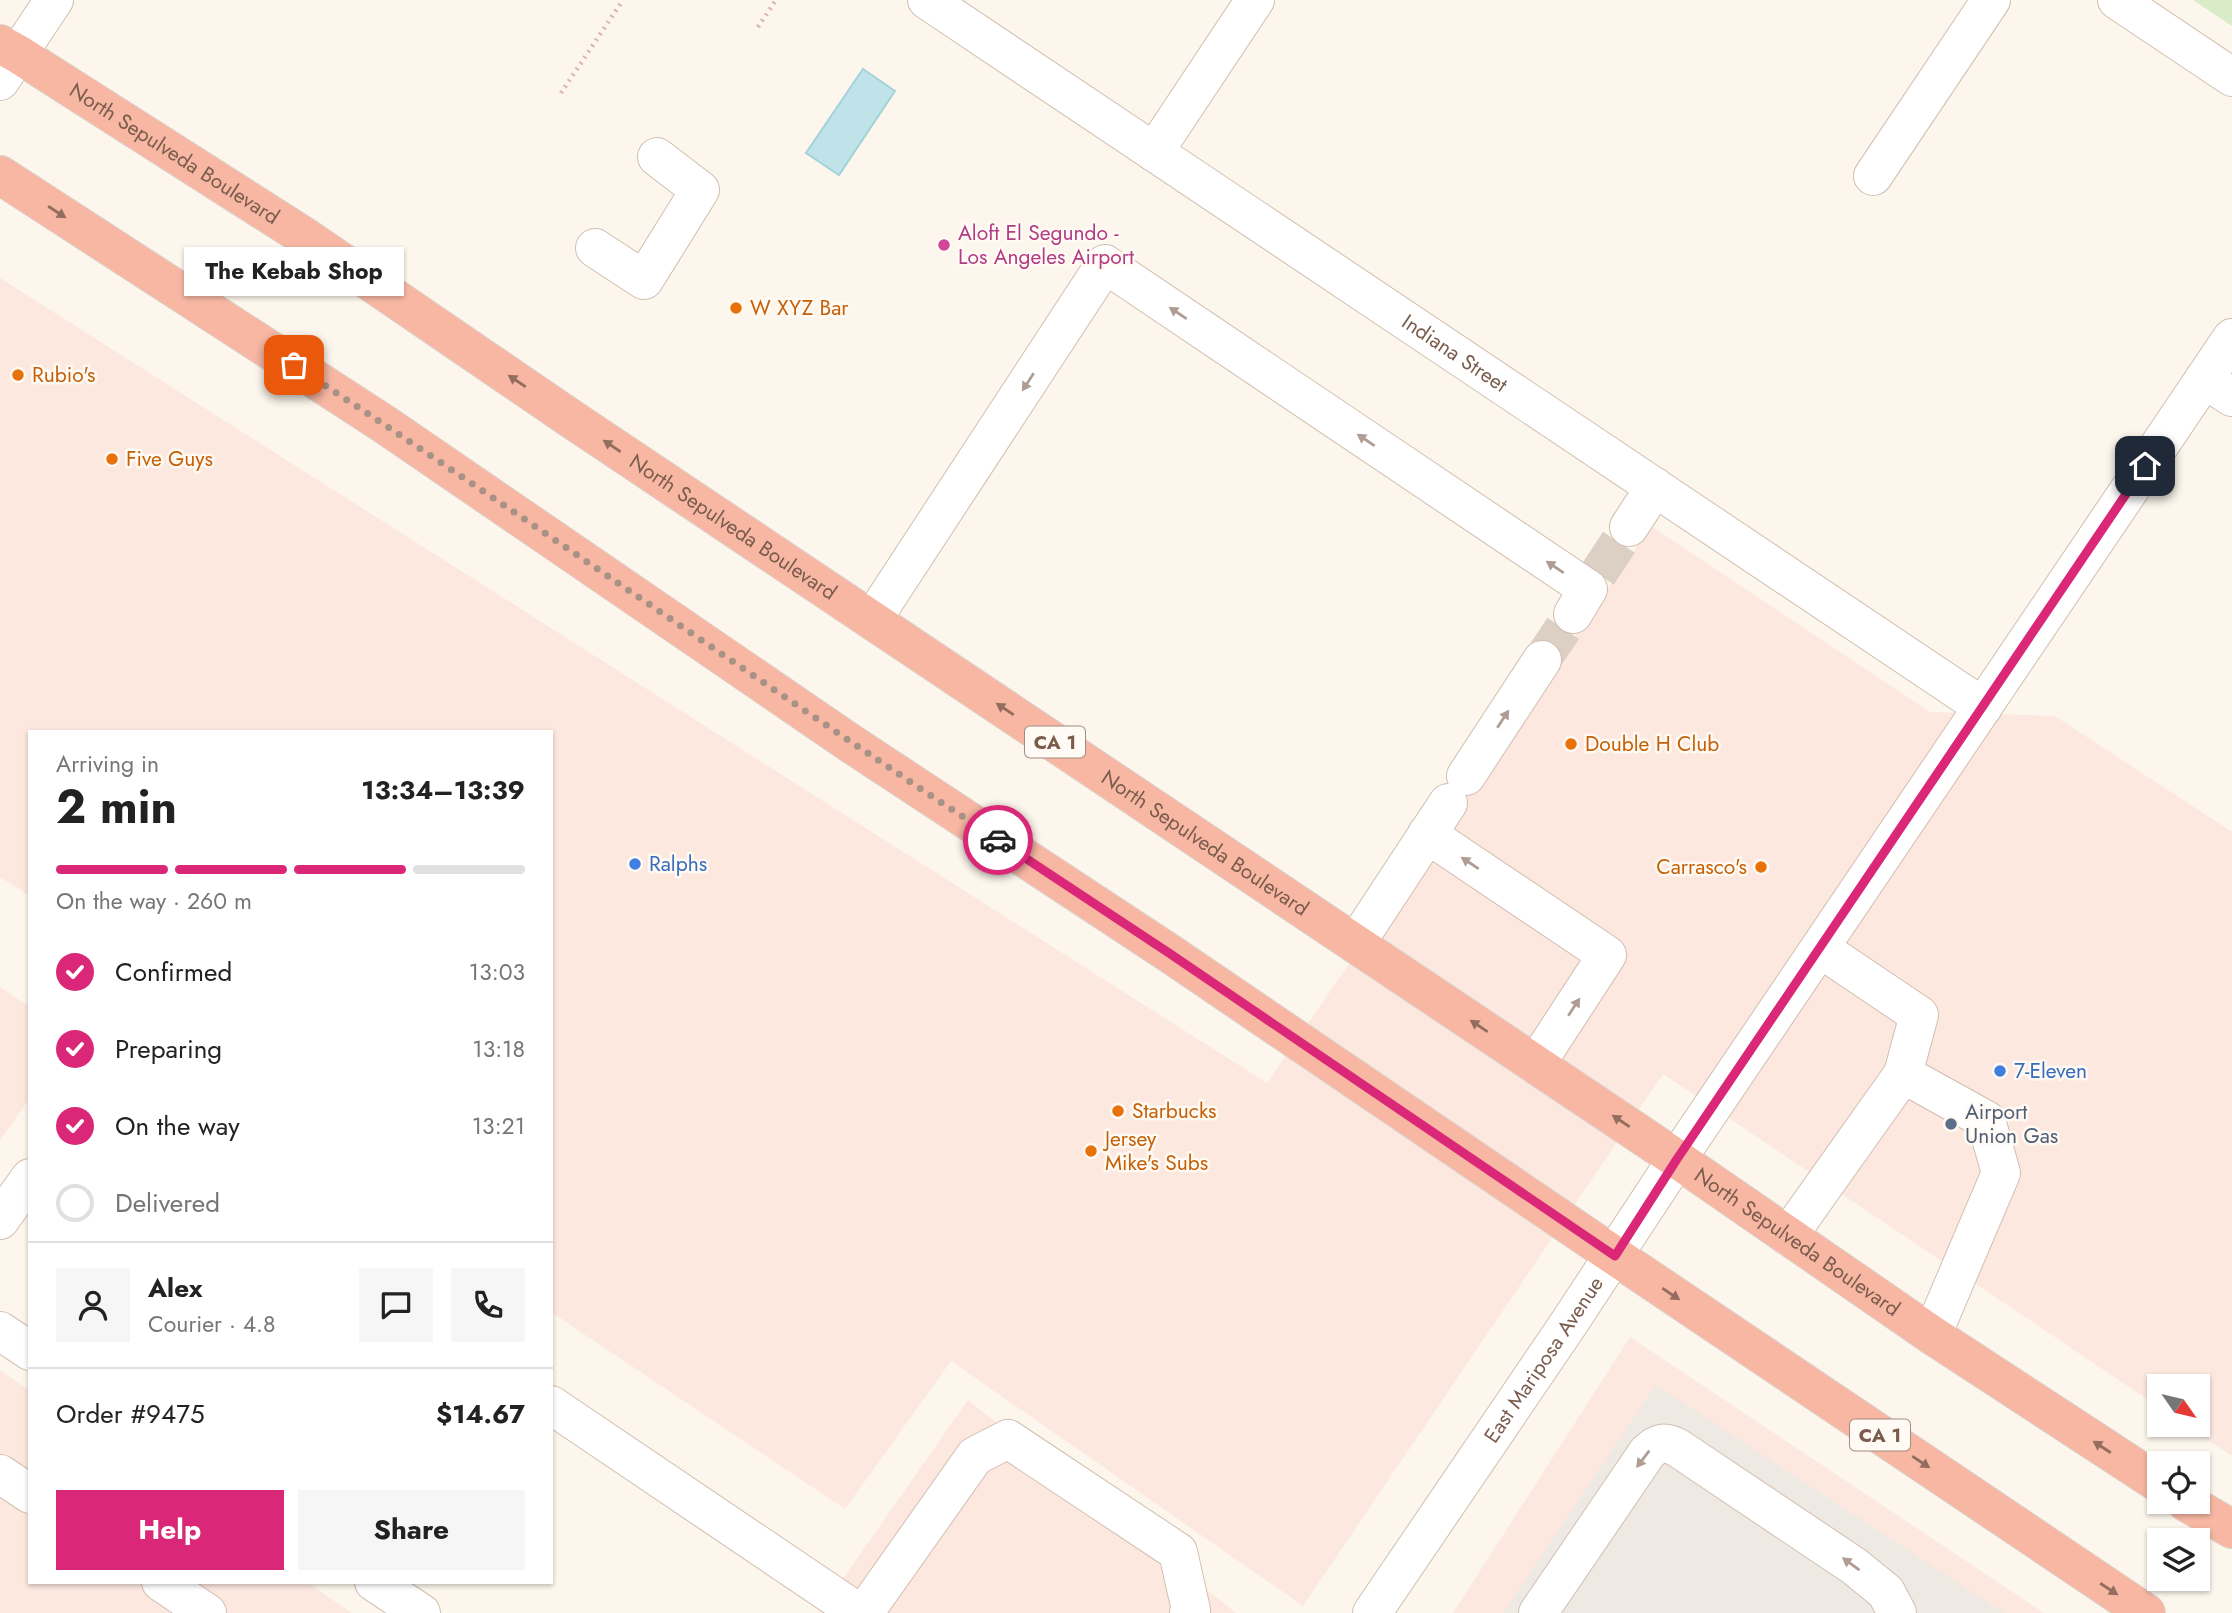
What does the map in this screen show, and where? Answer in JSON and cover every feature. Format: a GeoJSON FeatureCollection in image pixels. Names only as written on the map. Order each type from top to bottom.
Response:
{"type":"FeatureCollection","features":[{"type":"Feature","properties":{"kind":"highway","name":"North Sepulveda Boulevard"},"geometry":{"type":"LineString","coordinates":[[6,60],[302,235],[573,420],[1677,1159],[1932,1335],[2147,1476]]}},
{"type":"Feature","properties":{"kind":"highway","name":"CA 1"},"geometry":{"type":"LineString","coordinates":[[0,174],[384,424],[850,743],[1169,953],[2146,1613]]}},
{"type":"Feature","properties":{"kind":"highway"},"geometry":{"type":"LineString","coordinates":[[2206,1514],[2232,1529]]}},
{"type":"Feature","properties":{"kind":"street"},"geometry":{"type":"LineString","coordinates":[[6,60],[54,0]]}},
{"type":"Feature","properties":{"kind":"street","name":"Indiana Street"},"geometry":{"type":"LineString","coordinates":[[927,0],[1983,707]]}},
{"type":"Feature","properties":{"kind":"street"},"geometry":{"type":"LineString","coordinates":[[1154,152],[1255,0]]}},
{"type":"Feature","properties":{"kind":"street"},"geometry":{"type":"LineString","coordinates":[[1873,176],[1991,0]]}},
{"type":"Feature","properties":{"kind":"street"},"geometry":{"type":"LineString","coordinates":[[2117,0],[2232,77]]}},
{"type":"Feature","properties":{"kind":"street"},"geometry":{"type":"LineString","coordinates":[[595,247],[644,281],[700,190],[657,157]]}},
{"type":"Feature","properties":{"kind":"street"},"geometry":{"type":"LineString","coordinates":[[872,620],[1105,264],[1586,592]]}},
{"type":"Feature","properties":{"kind":"street","name":"East Mariposa Avenue"},"geometry":{"type":"LineString","coordinates":[[1372,1613],[1983,707],[2218,388],[2232,338]]}},
{"type":"Feature","properties":{"kind":"street"},"geometry":{"type":"LineString","coordinates":[[1629,527],[1655,487]]}},
{"type":"Feature","properties":{"kind":"street"},"geometry":{"type":"LineString","coordinates":[[1356,943],[1542,660]]}},
{"type":"Feature","properties":{"kind":"street"},"geometry":{"type":"LineString","coordinates":[[1427,834],[1607,955],[1536,1064]]}},
{"type":"Feature","properties":{"kind":"street"},"geometry":{"type":"LineString","coordinates":[[1788,1236],[1903,1074],[1919,1015],[1821,949]]}},
{"type":"Feature","properties":{"kind":"street"},"geometry":{"type":"LineString","coordinates":[[1903,1074],[1986,1120],[2001,1173],[1932,1335]]}},
{"type":"Feature","properties":{"kind":"street"},"geometry":{"type":"LineString","coordinates":[[0,1220],[28,1181]]}},
{"type":"Feature","properties":{"kind":"street"},"geometry":{"type":"LineString","coordinates":[[0,1331],[28,1350]]}},
{"type":"Feature","properties":{"kind":"street"},"geometry":{"type":"LineString","coordinates":[[553,1406],[859,1613]]}},
{"type":"Feature","properties":{"kind":"street"},"geometry":{"type":"LineString","coordinates":[[864,1613],[975,1456],[1008,1439],[1178,1552],[1191,1610],[1189,1613]]}},
{"type":"Feature","properties":{"kind":"street"},"geometry":{"type":"LineString","coordinates":[[1538,1613],[1647,1453],[1656,1444],[1667,1442],[1854,1566],[1886,1592],[1897,1613]]}},
{"type":"Feature","properties":{"kind":"street"},"geometry":{"type":"LineString","coordinates":[[0,1474],[28,1493]]}},
{"type":"Feature","properties":{"kind":"street"},"geometry":{"type":"LineString","coordinates":[[164,1584],[207,1613]]}},
{"type":"Feature","properties":{"kind":"street"},"geometry":{"type":"LineString","coordinates":[[377,1584],[421,1613]]}},
{"type":"Feature","properties":{"kind":"path"},"geometry":{"type":"LineString","coordinates":[[561,93],[623,0]]}},
{"type":"Feature","properties":{"kind":"path"},"geometry":{"type":"LineString","coordinates":[[758,27],[776,0]]}},
{"type":"Feature","properties":{"kind":"shaded area"},"geometry":{"type":"Polygon","coordinates":[[[0,278],[1267,1083],[1651,526],[1930,712],[2055,716],[2232,832],[2232,1456],[2203,1437],[2210,1437],[2210,1374],[2147,1374],[2147,1399],[1663,1074],[1303,1606],[951,1361],[845,1509],[553,1313],[553,730],[28,730],[28,895],[0,877],[0,278]]]}},
{"type":"Feature","properties":{"kind":"shaded area"},"geometry":{"type":"Polygon","coordinates":[[[0,987],[28,1006],[28,1101],[0,1140],[0,987]]]}},
{"type":"Feature","properties":{"kind":"shaded area"},"geometry":{"type":"Polygon","coordinates":[[[1630,1337],[2044,1613],[1453,1613],[1630,1337]]]}},
{"type":"Feature","properties":{"kind":"shaded area"},"geometry":{"type":"Polygon","coordinates":[[[0,1370],[28,1390],[28,1584],[310,1584],[352,1613],[0,1613],[0,1370]]]}},
{"type":"Feature","properties":{"kind":"shaded area"},"geometry":{"type":"Polygon","coordinates":[[[1656,1385],[2004,1613],[1503,1613],[1656,1385]]]}},
{"type":"Feature","properties":{"kind":"shaded area"},"geometry":{"type":"Polygon","coordinates":[[[968,1400],[1236,1613],[819,1613],[968,1400]]]}},
{"type":"Feature","properties":{"kind":"green space"},"geometry":{"type":"Polygon","coordinates":[[[2193,0],[2232,0],[2232,26],[2193,0]]]}},
{"type":"Feature","properties":{"kind":"water"},"geometry":{"type":"Polygon","coordinates":[[[863,69],[895,91],[839,175],[806,153],[863,69]]]}},
{"type":"Feature","properties":{"kind":"tunnel"},"geometry":{"type":"LineString","coordinates":[[1598,574],[1629,527]]}},
{"type":"Feature","properties":{"kind":"tunnel"},"geometry":{"type":"LineString","coordinates":[[1542,660],[1573,614]]}},
{"type":"Feature","properties":{"kind":"way so far"},"geometry":{"type":"LineString","coordinates":[[294,365],[850,743],[998,840]]}},
{"type":"Feature","properties":{"kind":"place","name":"Aloft El Segundo - Los Angeles Airport"},"geometry":{"type":"Point","coordinates":[944,245]}},
{"type":"Feature","properties":{"kind":"place","name":"W XYZ Bar"},"geometry":{"type":"Point","coordinates":[736,308]}},
{"type":"Feature","properties":{"kind":"place","name":"The Kebab Shop"},"geometry":{"type":"Point","coordinates":[294,365]}},
{"type":"Feature","properties":{"kind":"place","name":"Rubio's"},"geometry":{"type":"Point","coordinates":[18,375]}},
{"type":"Feature","properties":{"kind":"place","name":"Five Guys"},"geometry":{"type":"Point","coordinates":[112,459]}},
{"type":"Feature","properties":{"kind":"place","name":"Double H Club"},"geometry":{"type":"Point","coordinates":[1571,744]}},
{"type":"Feature","properties":{"kind":"place","name":"Ralphs"},"geometry":{"type":"Point","coordinates":[635,864]}},
{"type":"Feature","properties":{"kind":"place","name":"Carrasco's"},"geometry":{"type":"Point","coordinates":[1761,867]}},
{"type":"Feature","properties":{"kind":"place","name":"7-Eleven"},"geometry":{"type":"Point","coordinates":[2000,1071]}},
{"type":"Feature","properties":{"kind":"place","name":"Starbucks"},"geometry":{"type":"Point","coordinates":[1118,1111]}},
{"type":"Feature","properties":{"kind":"place","name":"Airport Union Gas"},"geometry":{"type":"Point","coordinates":[1951,1124]}},
{"type":"Feature","properties":{"kind":"place","name":"Jersey Mike's Subs"},"geometry":{"type":"Point","coordinates":[1091,1151]}},
{"type":"Feature","properties":{"kind":"route"},"geometry":{"type":"LineString","coordinates":[[998,840],[1615,1256],[1677,1159],[2145,466]]}}]}
